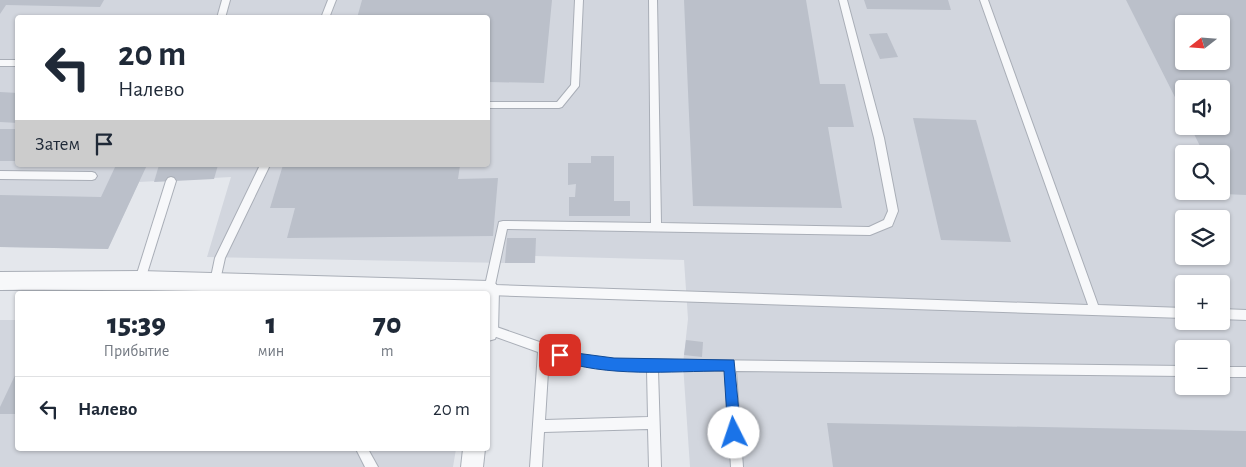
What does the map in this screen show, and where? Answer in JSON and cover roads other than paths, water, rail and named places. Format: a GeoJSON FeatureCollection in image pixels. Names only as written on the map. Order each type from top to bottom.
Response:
{"type":"FeatureCollection","features":[{"type":"Feature","properties":{"kind":"street"},"geometry":{"type":"LineString","coordinates":[[0,281],[140,280],[215,282],[343,290],[489,290]]}},
{"type":"Feature","properties":{"kind":"street"},"geometry":{"type":"LineString","coordinates":[[472,467],[474,451]]}},
{"type":"Feature","properties":{"kind":"lane"},"geometry":{"type":"LineString","coordinates":[[222,15],[226,0]]}},
{"type":"Feature","properties":{"kind":"lane"},"geometry":{"type":"LineString","coordinates":[[327,15],[332,0]]}},
{"type":"Feature","properties":{"kind":"lane"},"geometry":{"type":"LineString","coordinates":[[490,104],[559,105],[575,86],[579,0]]}},
{"type":"Feature","properties":{"kind":"lane"},"geometry":{"type":"LineString","coordinates":[[653,0],[656,227]]}},
{"type":"Feature","properties":{"kind":"lane"},"geometry":{"type":"LineString","coordinates":[[843,0],[879,138],[893,211],[888,223],[870,230],[503,225],[489,290],[1175,313]]}},
{"type":"Feature","properties":{"kind":"lane"},"geometry":{"type":"LineString","coordinates":[[984,0],[1095,311]]}},
{"type":"Feature","properties":{"kind":"lane"},"geometry":{"type":"LineString","coordinates":[[0,63],[15,63]]}},
{"type":"Feature","properties":{"kind":"lane"},"geometry":{"type":"LineString","coordinates":[[46,175],[50,167]]}},
{"type":"Feature","properties":{"kind":"lane"},"geometry":{"type":"LineString","coordinates":[[215,282],[220,258],[264,167]]}},
{"type":"Feature","properties":{"kind":"lane"},"geometry":{"type":"LineString","coordinates":[[0,174],[92,176]]}},
{"type":"Feature","properties":{"kind":"lane"},"geometry":{"type":"LineString","coordinates":[[140,280],[171,181]]}},
{"type":"Feature","properties":{"kind":"lane"},"geometry":{"type":"LineString","coordinates":[[1230,314],[1246,315]]}},
{"type":"Feature","properties":{"kind":"lane"},"geometry":{"type":"LineString","coordinates":[[490,332],[576,360],[614,364],[1175,371]]}},
{"type":"Feature","properties":{"kind":"lane"},"geometry":{"type":"LineString","coordinates":[[536,467],[544,350]]}},
{"type":"Feature","properties":{"kind":"lane"},"geometry":{"type":"LineString","coordinates":[[652,364],[656,467]]}},
{"type":"Feature","properties":{"kind":"lane"},"geometry":{"type":"LineString","coordinates":[[730,365],[737,467]]}},
{"type":"Feature","properties":{"kind":"lane"},"geometry":{"type":"LineString","coordinates":[[1230,372],[1246,372]]}},
{"type":"Feature","properties":{"kind":"lane"},"geometry":{"type":"LineString","coordinates":[[538,426],[654,423]]}},
{"type":"Feature","properties":{"kind":"lane"},"geometry":{"type":"LineString","coordinates":[[363,451],[372,467]]}}]}
